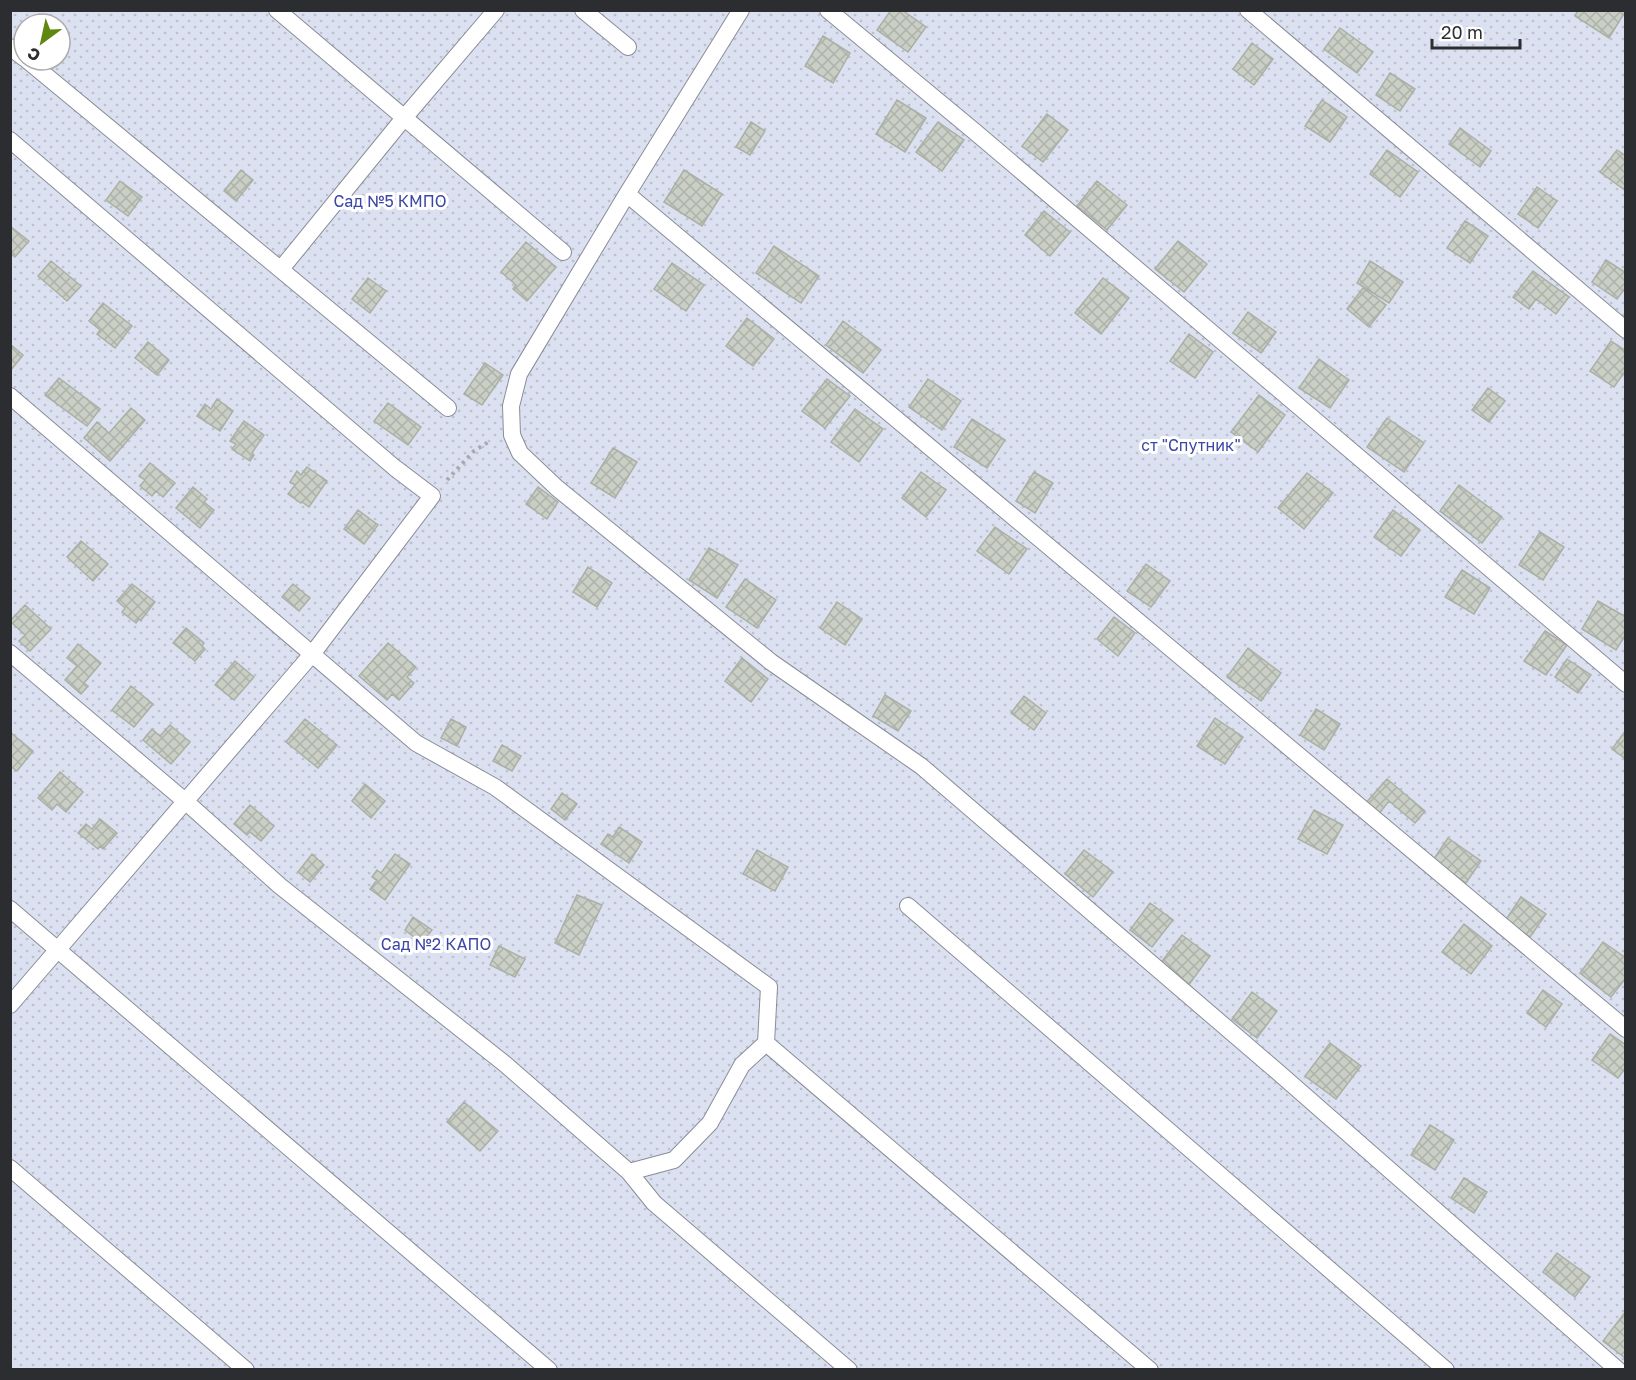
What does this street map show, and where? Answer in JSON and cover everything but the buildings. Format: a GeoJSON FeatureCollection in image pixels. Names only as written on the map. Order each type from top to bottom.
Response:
{"type":"FeatureCollection","features":[{"type":"Feature","properties":{"kind":"lane"},"geometry":{"type":"LineString","coordinates":[[277,10],[563,252]]}},
{"type":"Feature","properties":{"kind":"lane"},"geometry":{"type":"LineString","coordinates":[[281,269],[404,118],[496,10]]}},
{"type":"Feature","properties":{"kind":"lane"},"geometry":{"type":"LineString","coordinates":[[583,10],[628,47]]}},
{"type":"Feature","properties":{"kind":"lane"},"geometry":{"type":"LineString","coordinates":[[741,10],[519,375],[511,406],[512,435],[520,453],[557,488],[771,662],[921,766],[1280,1073],[1617,1370]]}},
{"type":"Feature","properties":{"kind":"lane"},"geometry":{"type":"LineString","coordinates":[[828,10],[974,130],[1626,684]]}},
{"type":"Feature","properties":{"kind":"lane"},"geometry":{"type":"LineString","coordinates":[[1248,10],[1626,330]]}},
{"type":"Feature","properties":{"kind":"lane"},"geometry":{"type":"LineString","coordinates":[[41,72],[448,408]]}},
{"type":"Feature","properties":{"kind":"lane"},"geometry":{"type":"LineString","coordinates":[[10,140],[395,468],[432,496],[313,653],[59,951],[10,1005]]}},
{"type":"Feature","properties":{"kind":"lane"},"geometry":{"type":"LineString","coordinates":[[627,194],[1003,505],[1626,1029]]}},
{"type":"Feature","properties":{"kind":"lane"},"geometry":{"type":"LineString","coordinates":[[10,396],[417,743],[495,787],[769,987],[766,1043],[742,1065],[710,1123],[674,1160],[629,1172]]}},
{"type":"Feature","properties":{"kind":"lane"},"geometry":{"type":"LineString","coordinates":[[10,653],[185,801],[280,886],[505,1064],[629,1172],[654,1203],[849,1370]]}},
{"type":"Feature","properties":{"kind":"lane"},"geometry":{"type":"LineString","coordinates":[[908,906],[1446,1370]]}},
{"type":"Feature","properties":{"kind":"lane"},"geometry":{"type":"LineString","coordinates":[[10,909],[549,1370]]}},
{"type":"Feature","properties":{"kind":"lane"},"geometry":{"type":"LineString","coordinates":[[766,1043],[1150,1370]]}},
{"type":"Feature","properties":{"kind":"lane"},"geometry":{"type":"LineString","coordinates":[[10,1168],[246,1370]]}},
{"type":"Feature","properties":{"kind":"path"},"geometry":{"type":"LineString","coordinates":[[432,496],[474,451],[500,435],[512,435]]}},
{"type":"Feature","properties":{"kind":"green space"},"geometry":{"type":"Polygon","coordinates":[[[10,11],[1625,11],[1625,1369],[11,1369],[10,11]]]}},
{"type":"Feature","properties":{"kind":"park label","name":"Сад №5 КМПО"},"geometry":{"type":"Point","coordinates":[390,201]}},
{"type":"Feature","properties":{"kind":"park label","name":"ст \"Спутник\""},"geometry":{"type":"Point","coordinates":[1191,445]}},
{"type":"Feature","properties":{"kind":"park label","name":"Сад №2 КАПО"},"geometry":{"type":"Point","coordinates":[436,944]}}]}
